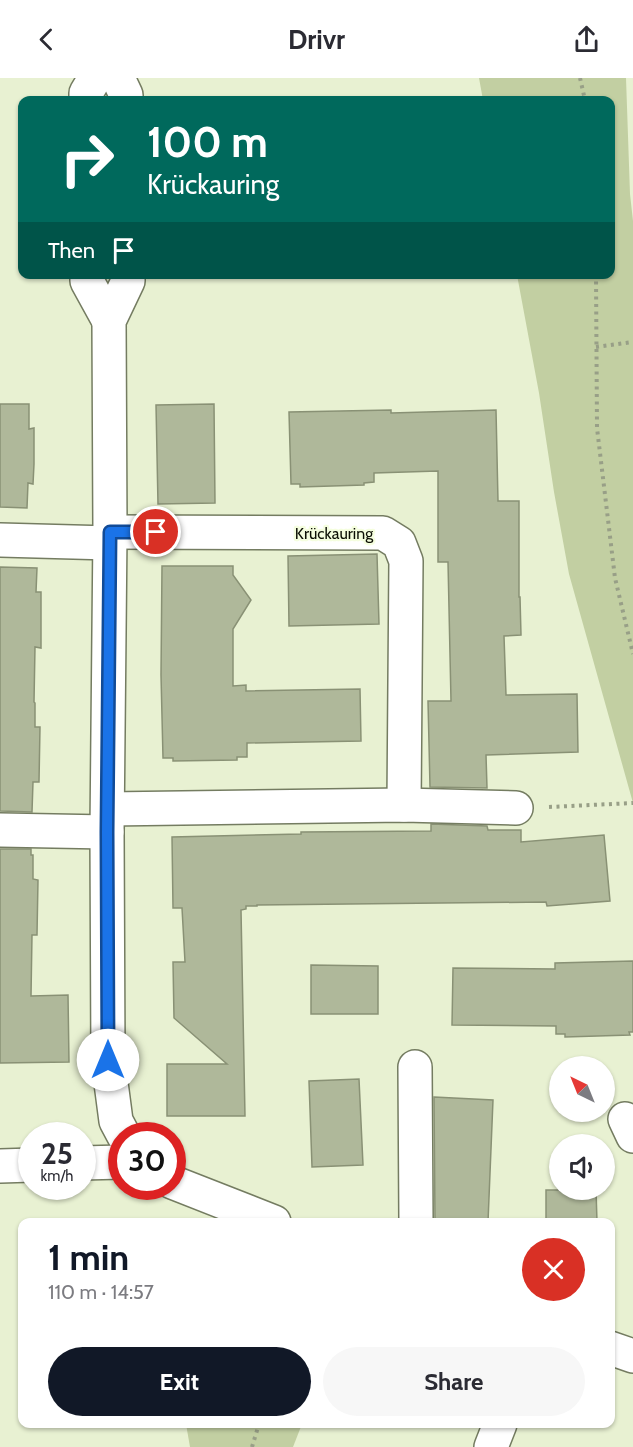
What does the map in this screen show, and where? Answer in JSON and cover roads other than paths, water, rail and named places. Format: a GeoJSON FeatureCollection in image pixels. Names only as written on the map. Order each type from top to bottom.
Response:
{"type":"FeatureCollection","features":[{"type":"Feature","properties":{"kind":"street"},"geometry":{"type":"LineString","coordinates":[[86,96],[95,78]]}},
{"type":"Feature","properties":{"kind":"street"},"geometry":{"type":"LineString","coordinates":[[118,78],[126,96]]}},
{"type":"Feature","properties":{"kind":"street"},"geometry":{"type":"LineString","coordinates":[[87,279],[109,321]]}},
{"type":"Feature","properties":{"kind":"street"},"geometry":{"type":"LineString","coordinates":[[117,1122],[108,1060],[109,321],[128,279]]}},
{"type":"Feature","properties":{"kind":"street","name":"Krückauring"},"geometry":{"type":"LineString","coordinates":[[0,540],[383,533],[399,543],[406,561],[404,805]]}},
{"type":"Feature","properties":{"kind":"street"},"geometry":{"type":"LineString","coordinates":[[0,830],[108,820],[404,805],[516,808]]}},
{"type":"Feature","properties":{"kind":"street"},"geometry":{"type":"LineString","coordinates":[[415,1067],[416,1218]]}},
{"type":"Feature","properties":{"kind":"street"},"geometry":{"type":"LineString","coordinates":[[0,1166],[18,1165]]}},
{"type":"Feature","properties":{"kind":"street"},"geometry":{"type":"LineString","coordinates":[[186,1187],[264,1218]]}},
{"type":"Feature","properties":{"kind":"street"},"geometry":{"type":"LineString","coordinates":[[615,1350],[633,1356]]}},
{"type":"Feature","properties":{"kind":"street"},"geometry":{"type":"LineString","coordinates":[[491,1447],[498,1428]]}}]}
